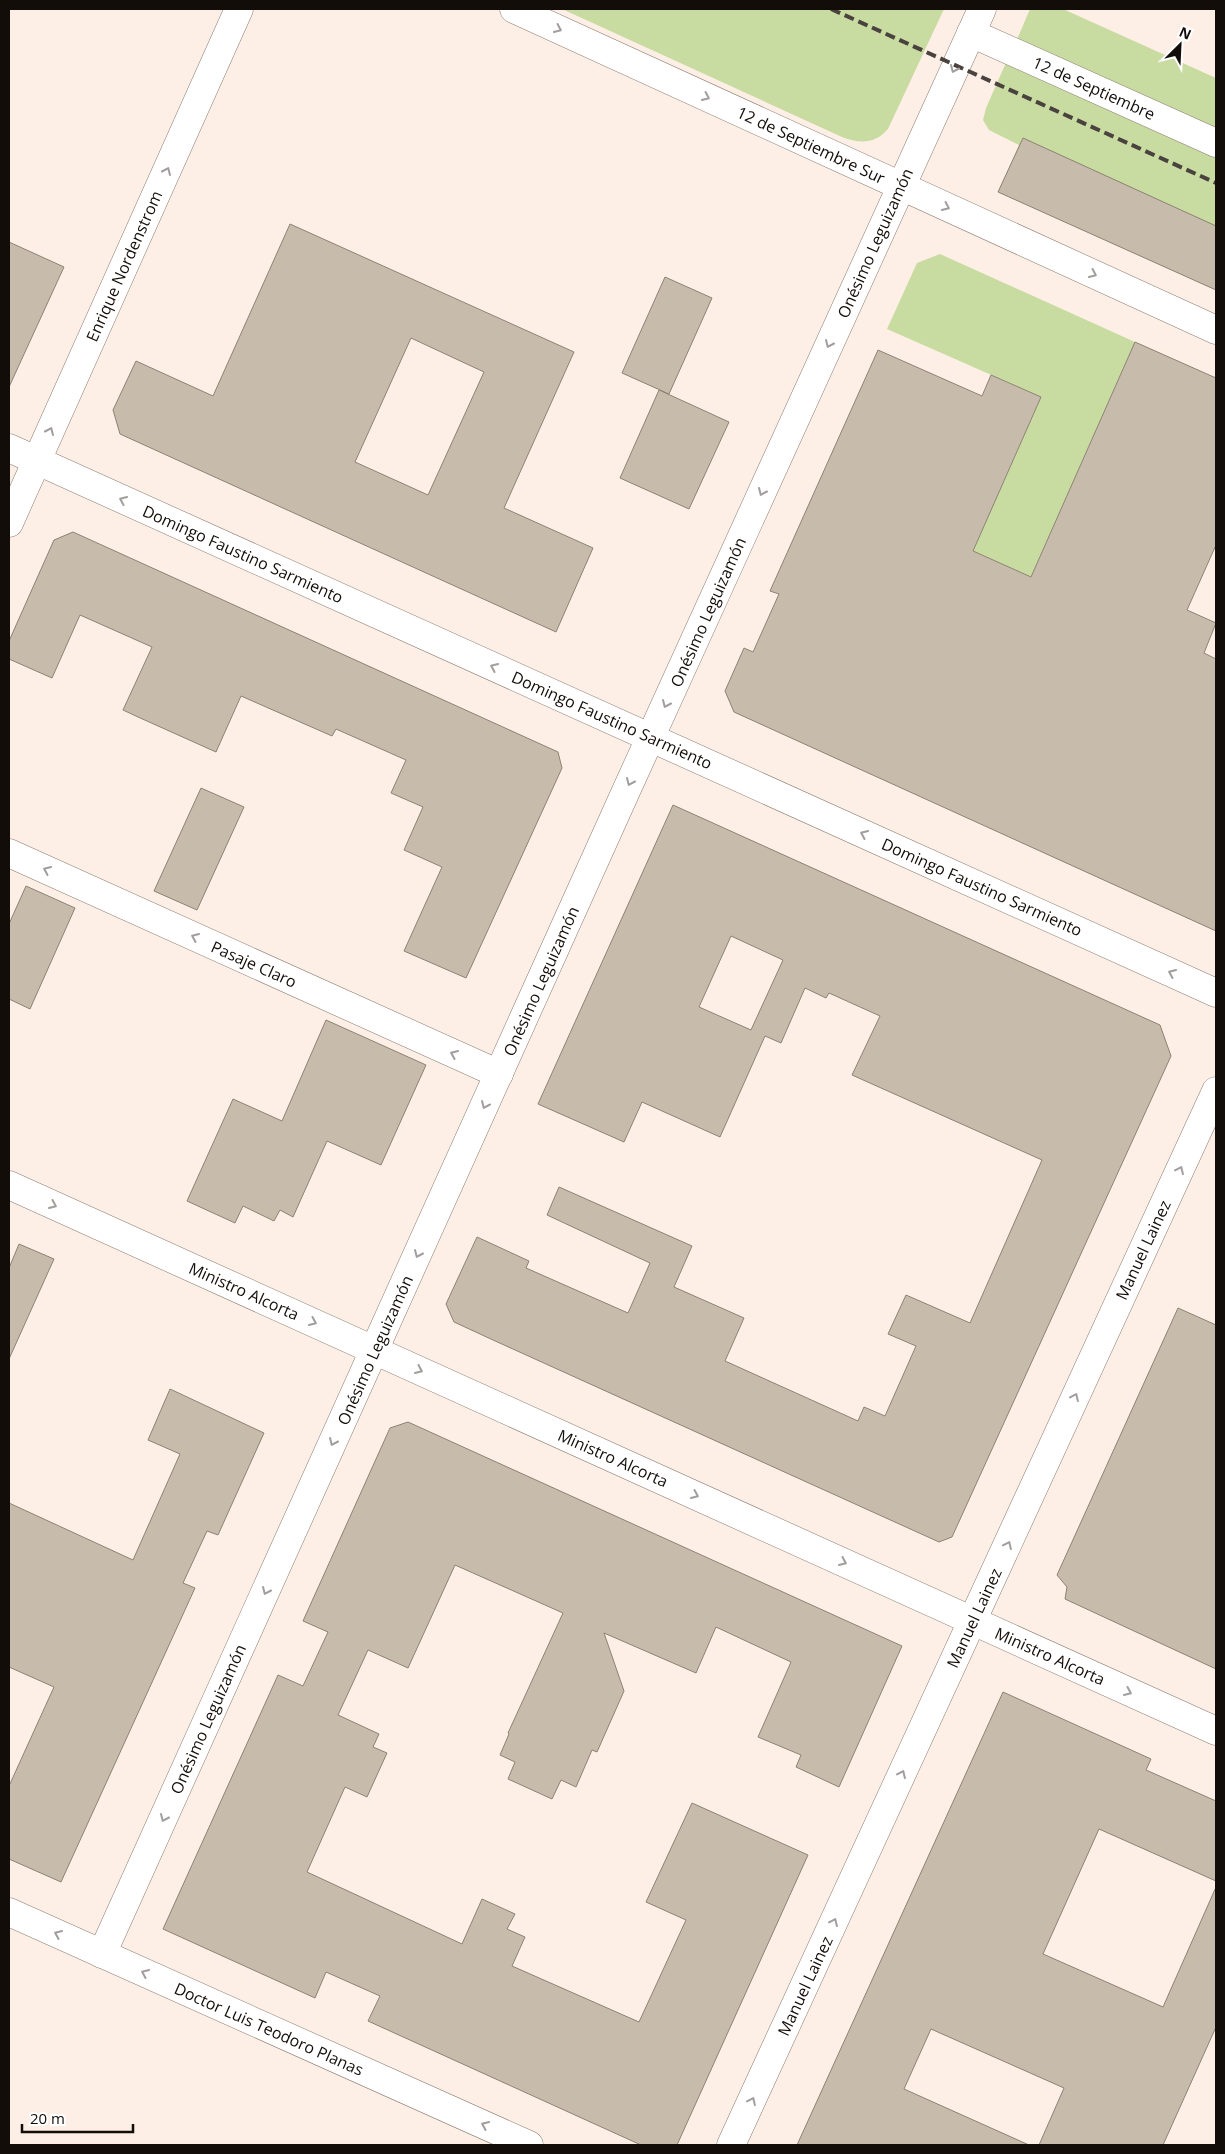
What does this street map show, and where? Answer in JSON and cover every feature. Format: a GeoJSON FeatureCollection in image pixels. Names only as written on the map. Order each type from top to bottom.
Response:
{"type":"FeatureCollection","features":[{"type":"Feature","properties":{"kind":"main road","name":"Enrique Nordenstrom"},"geometry":{"type":"LineString","coordinates":[[9,523],[240,9]]}},
{"type":"Feature","properties":{"kind":"main road","name":"12 de Septiembre Sur"},"geometry":{"type":"LineString","coordinates":[[514,9],[1216,330]]}},
{"type":"Feature","properties":{"kind":"main road","name":"Onésimo Leguizamón"},"geometry":{"type":"LineString","coordinates":[[102,1954],[982,9]]}},
{"type":"Feature","properties":{"kind":"main road","name":"12 de Septiembre"},"geometry":{"type":"LineString","coordinates":[[971,33],[1216,144]]}},
{"type":"Feature","properties":{"kind":"main road","name":"Domingo Faustino Sarmiento"},"geometry":{"type":"LineString","coordinates":[[9,448],[1216,992]]}},
{"type":"Feature","properties":{"kind":"main road","name":"Pasaje Claro"},"geometry":{"type":"LineString","coordinates":[[9,854],[499,1074]]}},
{"type":"Feature","properties":{"kind":"main road","name":"Manuel Lainez"},"geometry":{"type":"LineString","coordinates":[[732,2145],[1216,1090]]}},
{"type":"Feature","properties":{"kind":"main road","name":"Ministro Alcorta"},"geometry":{"type":"LineString","coordinates":[[9,1185],[1216,1731]]}},
{"type":"Feature","properties":{"kind":"main road","name":"Doctor Luis Teodoro Planas"},"geometry":{"type":"LineString","coordinates":[[9,1912],[529,2145]]}},
{"type":"Feature","properties":{"kind":"green space"},"geometry":{"type":"Polygon","coordinates":[[[562,9],[944,9],[888,129],[878,138],[861,142],[842,137],[562,9]]]}},
{"type":"Feature","properties":{"kind":"green space"},"geometry":{"type":"Polygon","coordinates":[[[1030,9],[1063,9],[1216,78],[1216,135],[1015,44],[1030,9]]]}},
{"type":"Feature","properties":{"kind":"green space"},"geometry":{"type":"Polygon","coordinates":[[[1008,58],[1216,152],[1216,290],[998,192],[1019,145],[989,130],[983,120],[986,108],[1008,58]]]}},
{"type":"Feature","properties":{"kind":"green space"},"geometry":{"type":"Polygon","coordinates":[[[940,254],[1135,342],[1031,577],[973,551],[1041,397],[887,329],[917,263],[940,254]]]}},
{"type":"Feature","properties":{"kind":"building"},"geometry":{"type":"Polygon","coordinates":[[[1023,138],[1216,226],[1216,290],[998,192],[1023,138]]]}},
{"type":"Feature","properties":{"kind":"building"},"geometry":{"type":"Polygon","coordinates":[[[290,224],[574,352],[504,508],[593,548],[556,632],[120,434],[113,410],[136,361],[213,396],[290,224]],[[411,338],[355,462],[428,495],[484,372],[411,338]]]}},
{"type":"Feature","properties":{"kind":"building"},"geometry":{"type":"Polygon","coordinates":[[[9,242],[64,267],[9,387],[9,242]]]}},
{"type":"Feature","properties":{"kind":"building"},"geometry":{"type":"Polygon","coordinates":[[[665,277],[712,298],[669,394],[622,373],[665,277]]]}},
{"type":"Feature","properties":{"kind":"building"},"geometry":{"type":"Polygon","coordinates":[[[1135,342],[1216,378],[1216,545],[1187,610],[1216,623],[1204,653],[1216,659],[1216,931],[734,712],[725,691],[744,648],[753,652],[779,594],[770,591],[878,350],[982,396],[991,375],[1041,397],[973,551],[1031,577],[1135,342]]]}},
{"type":"Feature","properties":{"kind":"building"},"geometry":{"type":"Polygon","coordinates":[[[659,390],[729,422],[689,509],[620,478],[659,390]]]}},
{"type":"Feature","properties":{"kind":"building"},"geometry":{"type":"Polygon","coordinates":[[[73,532],[558,752],[562,768],[466,978],[404,951],[442,867],[404,850],[423,807],[391,793],[406,760],[336,729],[332,736],[241,696],[216,752],[123,710],[152,647],[80,615],[52,678],[9,659],[9,641],[54,540],[73,532]]]}},
{"type":"Feature","properties":{"kind":"building"},"geometry":{"type":"Polygon","coordinates":[[[201,788],[244,807],[197,910],[154,891],[201,788]]]}},
{"type":"Feature","properties":{"kind":"building"},"geometry":{"type":"Polygon","coordinates":[[[673,805],[1160,1025],[1171,1056],[952,1537],[939,1542],[454,1322],[446,1304],[477,1237],[529,1261],[526,1268],[628,1313],[650,1263],[547,1215],[559,1187],[692,1246],[674,1287],[744,1318],[725,1361],[858,1421],[864,1407],[885,1416],[916,1346],[888,1334],[906,1295],[970,1323],[1042,1160],[852,1075],[880,1016],[829,993],[826,998],[805,988],[781,1043],[765,1036],[720,1137],[642,1102],[624,1142],[538,1104],[673,805]],[[731,936],[699,1007],[751,1030],[783,960],[731,936]]]}},
{"type":"Feature","properties":{"kind":"building"},"geometry":{"type":"Polygon","coordinates":[[[26,886],[75,908],[30,1009],[9,999],[9,924],[26,886]]]}},
{"type":"Feature","properties":{"kind":"building"},"geometry":{"type":"Polygon","coordinates":[[[326,1020],[426,1065],[381,1165],[327,1141],[293,1217],[280,1210],[274,1221],[243,1206],[235,1223],[187,1201],[233,1099],[282,1121],[326,1020]]]}},
{"type":"Feature","properties":{"kind":"building"},"geometry":{"type":"Polygon","coordinates":[[[19,1244],[54,1259],[9,1359],[9,1268],[19,1244]]]}},
{"type":"Feature","properties":{"kind":"building"},"geometry":{"type":"Polygon","coordinates":[[[1178,1308],[1216,1325],[1216,1669],[1065,1599],[1067,1587],[1057,1575],[1178,1308]]]}},
{"type":"Feature","properties":{"kind":"building"},"geometry":{"type":"Polygon","coordinates":[[[170,1389],[264,1433],[218,1535],[207,1531],[183,1583],[195,1588],[61,1882],[9,1859],[9,1786],[54,1687],[9,1667],[9,1503],[133,1560],[180,1454],[148,1440],[170,1389]]]}},
{"type":"Feature","properties":{"kind":"building"},"geometry":{"type":"Polygon","coordinates":[[[408,1422],[902,1646],[839,1787],[796,1767],[801,1755],[758,1737],[791,1662],[716,1627],[696,1673],[604,1633],[624,1691],[597,1752],[592,1750],[576,1787],[561,1780],[552,1799],[508,1779],[515,1762],[500,1755],[508,1733],[563,1613],[455,1565],[408,1668],[368,1650],[338,1715],[379,1734],[373,1747],[387,1753],[367,1797],[345,1787],[307,1872],[462,1944],[482,1899],[515,1914],[507,1929],[525,1937],[512,1966],[639,2022],[686,1920],[646,1902],[692,1803],[808,1855],[677,2145],[641,2145],[368,2021],[380,1996],[326,1972],[315,1998],[163,1929],[278,1675],[303,1686],[328,1632],[303,1621],[390,1428],[408,1422]]]}},
{"type":"Feature","properties":{"kind":"building"},"geometry":{"type":"Polygon","coordinates":[[[1003,1692],[1151,1759],[1146,1770],[1216,1801],[1216,1881],[1099,1829],[1043,1954],[1163,2007],[1216,1887],[1216,2027],[1163,2145],[1039,2145],[1064,2088],[931,2029],[904,2089],[1029,2145],[797,2145],[1003,1692]]]}},
{"type":"Feature","properties":{"kind":"railway"},"geometry":{"type":"LineString","coordinates":[[831,9],[1216,183]]}}]}
